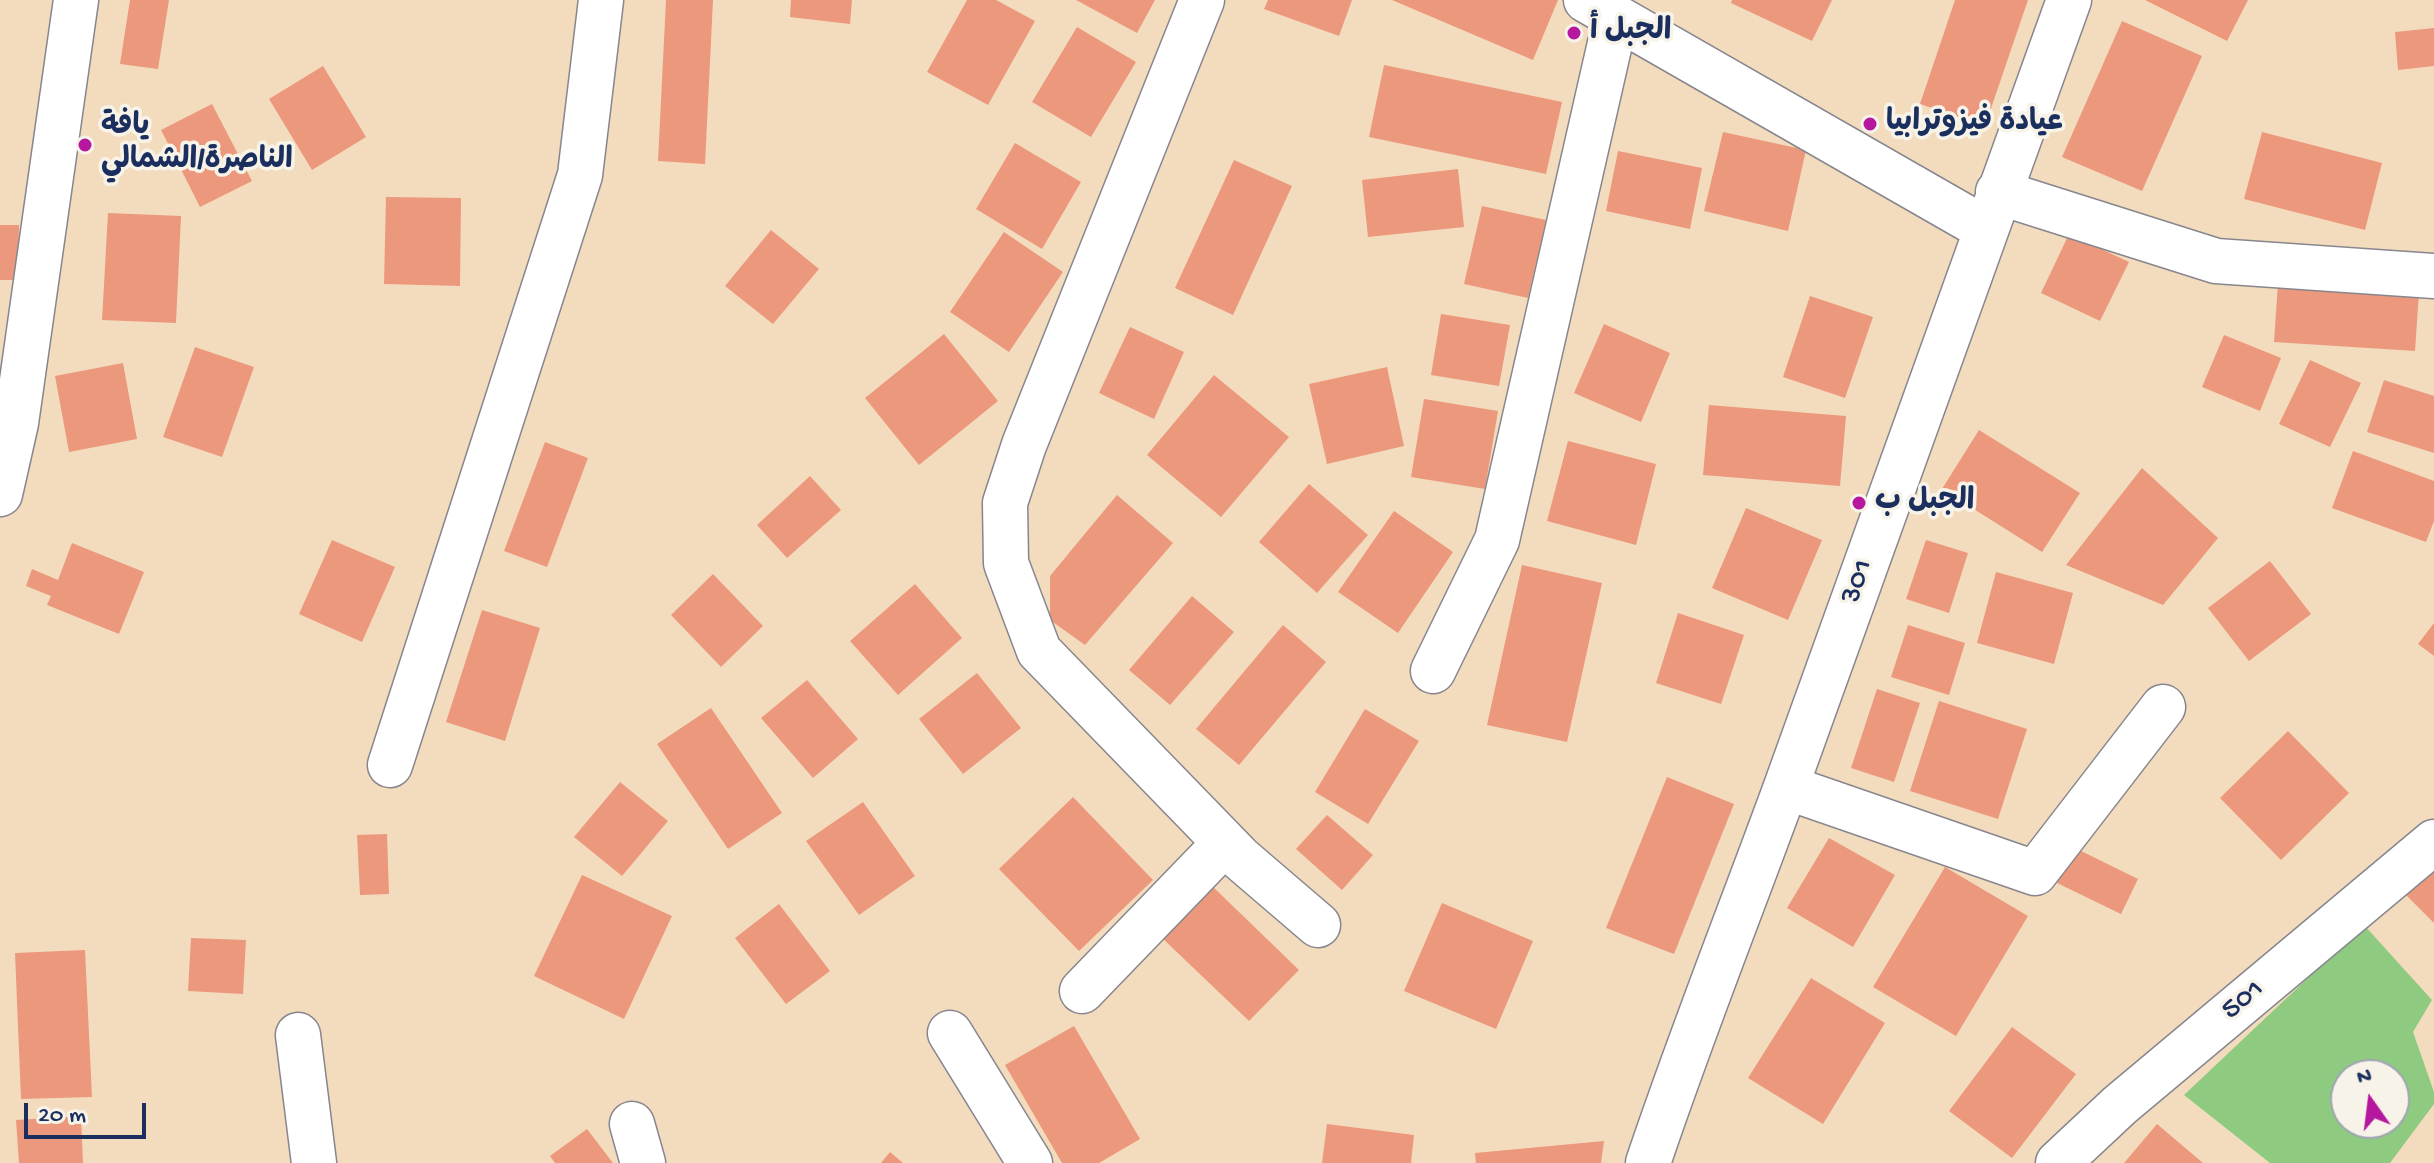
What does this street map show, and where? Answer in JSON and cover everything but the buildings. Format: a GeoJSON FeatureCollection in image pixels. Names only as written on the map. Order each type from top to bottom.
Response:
{"type":"FeatureCollection","features":[{"type":"Feature","properties":{"kind":"street"},"geometry":{"type":"LineString","coordinates":[[0,494],[16,423],[76,0]]}},
{"type":"Feature","properties":{"kind":"street"},"geometry":{"type":"LineString","coordinates":[[390,765],[580,175],[601,0]]}},
{"type":"Feature","properties":{"kind":"street"},"geometry":{"type":"LineString","coordinates":[[1202,0],[1024,445],[1005,503],[1006,563],[1039,651],[1225,843],[1318,925]]}},
{"type":"Feature","properties":{"kind":"street","name":"301"},"geometry":{"type":"LineString","coordinates":[[1648,1163],[2069,0]]}},
{"type":"Feature","properties":{"kind":"street"},"geometry":{"type":"LineString","coordinates":[[1433,671],[1497,540],[1601,9],[1991,210],[2216,261],[2434,276]]}},
{"type":"Feature","properties":{"kind":"street"},"geometry":{"type":"LineString","coordinates":[[1786,787],[2035,873],[2163,707]]}},
{"type":"Feature","properties":{"kind":"street","name":"501"},"geometry":{"type":"LineString","coordinates":[[2058,1163],[2120,1105],[2434,842]]}},
{"type":"Feature","properties":{"kind":"street"},"geometry":{"type":"LineString","coordinates":[[1082,991],[1225,843]]}},
{"type":"Feature","properties":{"kind":"street"},"geometry":{"type":"LineString","coordinates":[[950,1033],[1030,1163]]}},
{"type":"Feature","properties":{"kind":"street"},"geometry":{"type":"LineString","coordinates":[[298,1035],[314,1163]]}},
{"type":"Feature","properties":{"kind":"green space"},"geometry":{"type":"Polygon","coordinates":[[[2364,925],[2432,1000],[2413,1032],[2434,1092],[2434,1104],[2410,1136],[2410,1059],[2330,1059],[2330,1139],[2408,1139],[2390,1163],[2270,1163],[2184,1095],[2364,925]]]}},
{"type":"Feature","properties":{"kind":"place","name":"الجبل أ"},"geometry":{"type":"Point","coordinates":[1574,33]}},
{"type":"Feature","properties":{"kind":"place","name":"عيادة فيزوترابيا"},"geometry":{"type":"Point","coordinates":[1870,124]}},
{"type":"Feature","properties":{"kind":"place","name":"يافة الناصرة/الشمالي"},"geometry":{"type":"Point","coordinates":[85,145]}},
{"type":"Feature","properties":{"kind":"place","name":"الجبل ب"},"geometry":{"type":"Point","coordinates":[1859,503]}}]}
